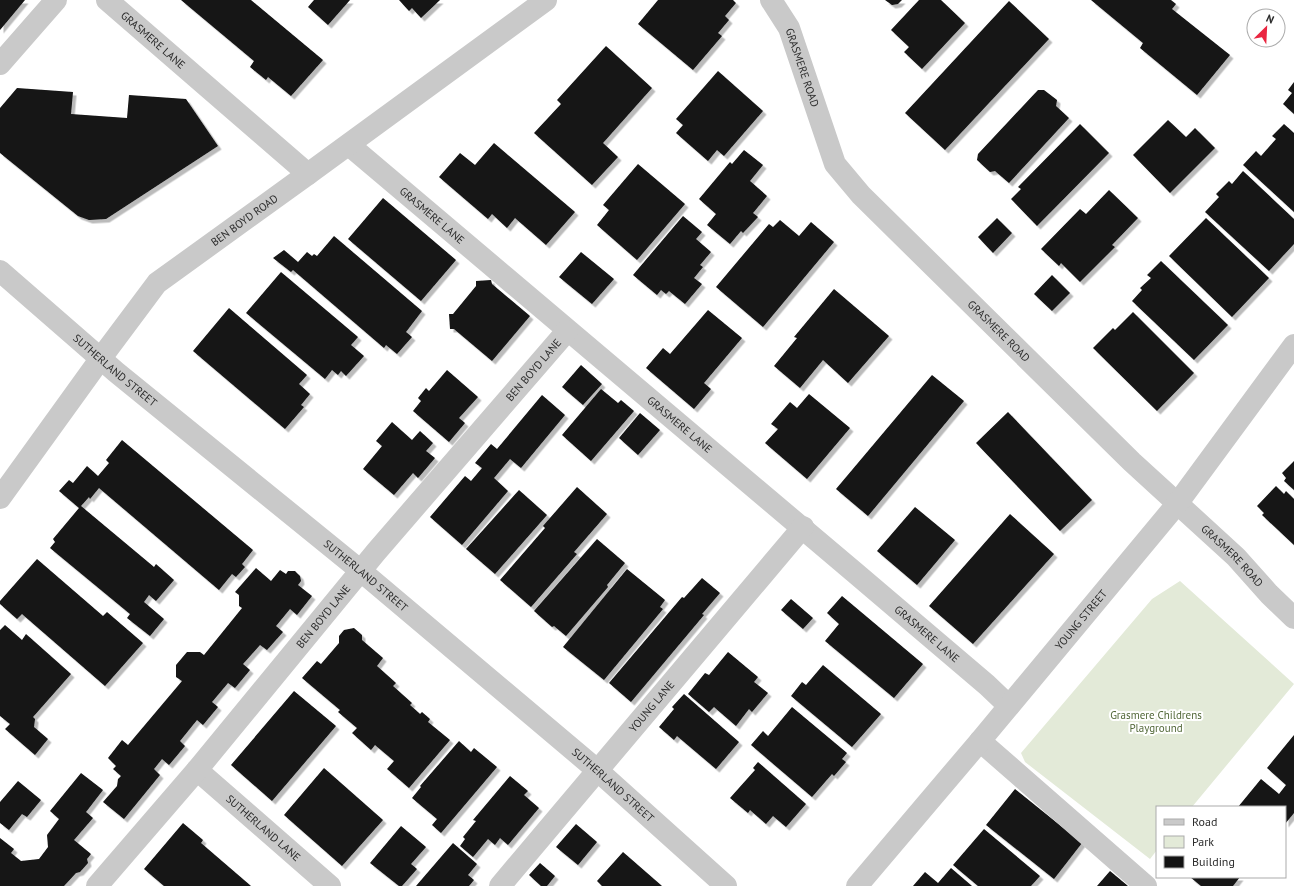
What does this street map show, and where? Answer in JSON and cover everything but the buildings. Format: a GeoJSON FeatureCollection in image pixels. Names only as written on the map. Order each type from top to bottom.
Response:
{"type":"FeatureCollection","features":[{"type":"Feature","properties":{"kind":"street"},"geometry":{"type":"LineString","coordinates":[[0,64],[56,0]]}},
{"type":"Feature","properties":{"kind":"street","name":"GRASMERE LANE"},"geometry":{"type":"LineString","coordinates":[[107,0],[308,174]]}},
{"type":"Feature","properties":{"kind":"street","name":"BEN BOYD ROAD"},"geometry":{"type":"LineString","coordinates":[[0,498],[100,358],[157,284],[546,0]]}},
{"type":"Feature","properties":{"kind":"street","name":"GRASMERE ROAD"},"geometry":{"type":"LineString","coordinates":[[771,0],[789,28],[835,164],[866,200],[1132,462],[1236,557],[1269,594],[1294,618]]}},
{"type":"Feature","properties":{"kind":"street","name":"GRASMERE LANE"},"geometry":{"type":"LineString","coordinates":[[349,145],[567,331],[803,527],[987,685],[1009,706]]}},
{"type":"Feature","properties":{"kind":"street","name":"SUTHERLAND STREET"},"geometry":{"type":"LineString","coordinates":[[0,271],[100,358],[361,570],[597,770],[726,886]]}},
{"type":"Feature","properties":{"kind":"street","name":"BEN BOYD LANE"},"geometry":{"type":"LineString","coordinates":[[97,886],[197,770],[361,570],[567,331]]}},
{"type":"Feature","properties":{"kind":"street","name":"YOUNG STREET"},"geometry":{"type":"LineString","coordinates":[[857,886],[1177,504],[1294,345]]}},
{"type":"Feature","properties":{"kind":"street","name":"YOUNG LANE"},"geometry":{"type":"LineString","coordinates":[[500,886],[803,527]]}},
{"type":"Feature","properties":{"kind":"street"},"geometry":{"type":"LineString","coordinates":[[980,741],[1146,886]]}},
{"type":"Feature","properties":{"kind":"street","name":"SUTHERLAND LANE"},"geometry":{"type":"LineString","coordinates":[[197,770],[330,886]]}},
{"type":"Feature","properties":{"kind":"green space","name":"Grasmere Childrens Playground"},"geometry":{"type":"Polygon","coordinates":[[[1180,581],[1294,684],[1193,806],[1156,806],[1156,851],[1150,859],[1025,762],[1021,753],[1152,599],[1180,581]]]}}]}
